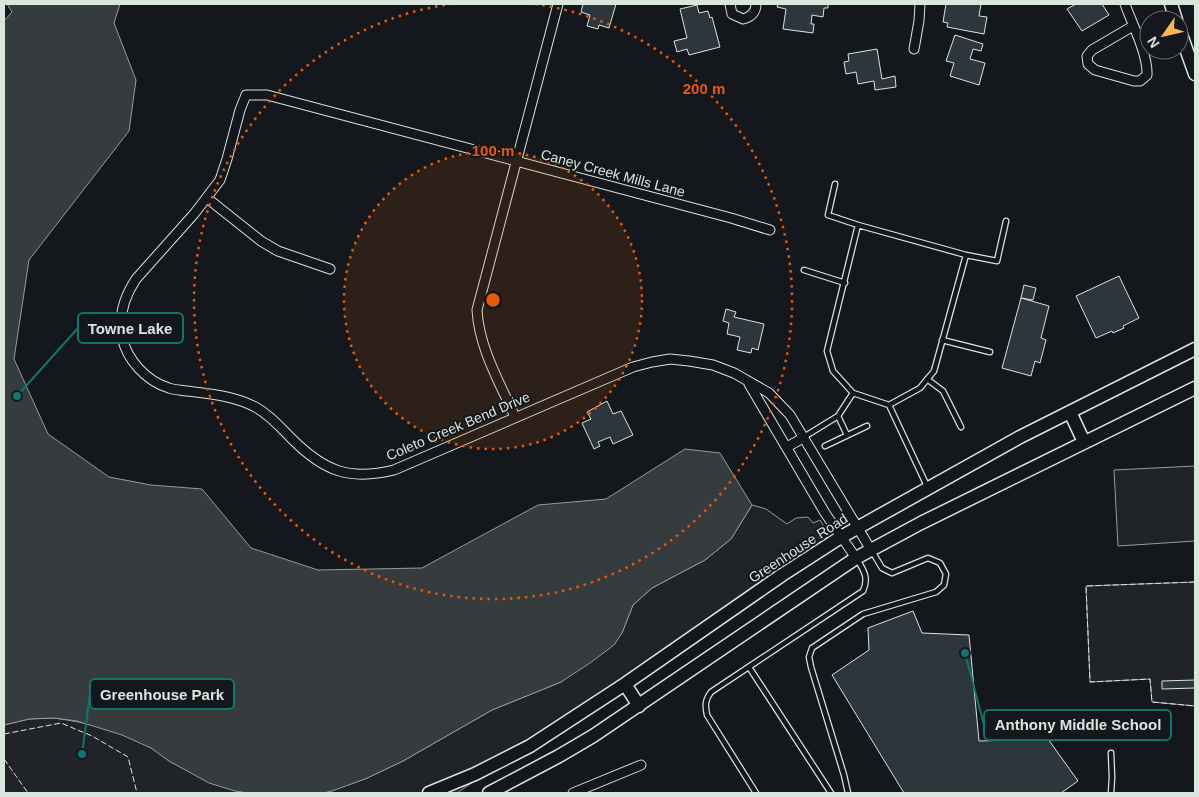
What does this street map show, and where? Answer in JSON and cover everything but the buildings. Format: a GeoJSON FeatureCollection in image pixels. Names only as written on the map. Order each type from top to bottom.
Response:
{"type":"FeatureCollection","features":[{"type":"Feature","properties":{"kind":"main road"},"geometry":{"type":"LineString","coordinates":[[1189,57],[1195,74]]}},
{"type":"Feature","properties":{"kind":"main road","name":"Greenhouse Road"},"geometry":{"type":"LineString","coordinates":[[429,793],[474,774],[530,746],[841,537],[1070,412],[1195,349]]}},
{"type":"Feature","properties":{"kind":"main road"},"geometry":{"type":"LineString","coordinates":[[489,793],[559,756],[639,706],[856,558],[1195,388]]}},
{"type":"Feature","properties":{"kind":"main road"},"geometry":{"type":"LineString","coordinates":[[1070,412],[1084,442]]}},
{"type":"Feature","properties":{"kind":"main road"},"geometry":{"type":"LineString","coordinates":[[624,684],[639,706]]}},
{"type":"Feature","properties":{"kind":"street"},"geometry":{"type":"LineString","coordinates":[[515,417],[484,346],[478,326],[478,310],[558,4]]}},
{"type":"Feature","properties":{"kind":"street"},"geometry":{"type":"LineString","coordinates":[[730,4],[732,14],[744,19],[752,15],[756,4]]}},
{"type":"Feature","properties":{"kind":"street"},"geometry":{"type":"LineString","coordinates":[[914,49],[920,4]]}},
{"type":"Feature","properties":{"kind":"street"},"geometry":{"type":"LineString","coordinates":[[1125,4],[1133,26],[1147,65],[1147,75],[1140,81],[1134,81],[1095,70],[1088,64],[1087,56],[1092,50],[1133,26]]}},
{"type":"Feature","properties":{"kind":"street","name":"Caney Creek Mills Lane"},"geometry":{"type":"LineString","coordinates":[[207,198],[220,180],[228,159],[240,110],[246,95],[267,95],[770,230]]}},
{"type":"Feature","properties":{"kind":"street"},"geometry":{"type":"LineString","coordinates":[[207,198],[278,251],[330,269]]}},
{"type":"Feature","properties":{"kind":"street","name":"Coleto Creek Bend Drive"},"geometry":{"type":"LineString","coordinates":[[207,198],[128,290],[121,314],[123,342],[131,359],[141,372],[153,381],[169,388],[236,399],[258,408],[315,460],[335,470],[356,475],[394,470],[633,367],[670,359],[713,365],[734,373],[748,383],[769,393],[790,415],[871,550]]}},
{"type":"Feature","properties":{"kind":"street","name":"Coleto Creek Bend Drive"},"geometry":{"type":"LineString","coordinates":[[748,383],[841,537],[856,558]]}},
{"type":"Feature","properties":{"kind":"street"},"geometry":{"type":"LineString","coordinates":[[787,447],[803,438]]}},
{"type":"Feature","properties":{"kind":"street"},"geometry":{"type":"LineString","coordinates":[[573,793],[641,765]]}},
{"type":"Feature","properties":{"kind":"lane"},"geometry":{"type":"LineString","coordinates":[[835,184],[828,215],[966,255],[997,261],[1006,221]]}},
{"type":"Feature","properties":{"kind":"lane"},"geometry":{"type":"LineString","coordinates":[[858,225],[828,352],[833,370],[853,393],[889,405],[928,488]]}},
{"type":"Feature","properties":{"kind":"lane"},"geometry":{"type":"LineString","coordinates":[[889,405],[920,388],[934,371],[966,255]]}},
{"type":"Feature","properties":{"kind":"lane"},"geometry":{"type":"LineString","coordinates":[[804,270],[845,283]]}},
{"type":"Feature","properties":{"kind":"lane"},"geometry":{"type":"LineString","coordinates":[[942,340],[990,352]]}},
{"type":"Feature","properties":{"kind":"lane"},"geometry":{"type":"LineString","coordinates":[[927,380],[943,391],[961,427]]}},
{"type":"Feature","properties":{"kind":"lane"},"geometry":{"type":"LineString","coordinates":[[803,438],[838,416],[853,393]]}},
{"type":"Feature","properties":{"kind":"lane"},"geometry":{"type":"LineString","coordinates":[[838,416],[847,435]]}},
{"type":"Feature","properties":{"kind":"lane"},"geometry":{"type":"LineString","coordinates":[[825,446],[867,426]]}},
{"type":"Feature","properties":{"kind":"lane"},"geometry":{"type":"LineString","coordinates":[[848,793],[810,667],[812,648],[863,614],[936,592],[944,585],[946,574],[940,562],[928,558],[892,573],[882,568],[871,550]]}},
{"type":"Feature","properties":{"kind":"lane"},"geometry":{"type":"LineString","coordinates":[[756,793],[707,715],[706,699],[711,692],[863,591],[866,584],[866,576],[856,558]]}},
{"type":"Feature","properties":{"kind":"lane"},"geometry":{"type":"LineString","coordinates":[[748,667],[831,793]]}},
{"type":"Feature","properties":{"kind":"lane"},"geometry":{"type":"LineString","coordinates":[[1111,753],[1111,793]]}},
{"type":"Feature","properties":{"kind":"shaded area"},"geometry":{"type":"Polygon","coordinates":[[[7,4],[120,4],[114,23],[136,80],[129,131],[29,260],[14,359],[48,434],[109,477],[151,485],[202,489],[251,548],[318,570],[422,568],[538,505],[606,499],[685,449],[720,453],[752,505],[731,539],[705,560],[652,588],[633,605],[622,633],[614,645],[561,682],[492,710],[403,761],[365,779],[332,791],[323,793],[248,793],[235,791],[209,783],[169,761],[151,748],[122,735],[77,721],[54,718],[29,719],[4,725],[4,21],[12,12],[7,4]]]}},
{"type":"Feature","properties":{"kind":"shaded area"},"geometry":{"type":"Polygon","coordinates":[[[1195,466],[1195,541],[1118,546],[1114,470],[1195,466]]]}},
{"type":"Feature","properties":{"kind":"shaded area"},"geometry":{"type":"Polygon","coordinates":[[[752,505],[766,509],[787,524],[796,518],[808,517],[813,523],[820,520],[829,535],[825,540],[457,793],[323,793],[365,779],[403,761],[492,710],[561,682],[622,633],[633,605],[652,588],[705,560],[731,539],[752,505]]]}},
{"type":"Feature","properties":{"kind":"shaded area"},"geometry":{"type":"Polygon","coordinates":[[[1195,582],[1195,706],[1152,702],[1150,679],[1090,682],[1086,586],[1195,582]]]}},
{"type":"Feature","properties":{"kind":"shaded area"},"geometry":{"type":"Polygon","coordinates":[[[54,718],[92,725],[130,737],[152,748],[171,762],[199,776],[229,788],[248,793],[4,793],[4,725],[29,719],[54,718]]]}},
{"type":"Feature","properties":{"kind":"fence"},"geometry":{"type":"LineString","coordinates":[[1195,582],[1086,586],[1090,682],[1150,679],[1152,702],[1195,706]]}},
{"type":"Feature","properties":{"kind":"fence"},"geometry":{"type":"LineString","coordinates":[[4,734],[61,723],[92,736],[128,757],[137,793]]}},
{"type":"Feature","properties":{"kind":"fence"},"geometry":{"type":"LineString","coordinates":[[4,759],[28,793]]}},
{"type":"Feature","properties":{"kind":"place","name":"Towne Lake"},"geometry":{"type":"Point","coordinates":[17,396]}},
{"type":"Feature","properties":{"kind":"place","name":"Anthony Middle School"},"geometry":{"type":"Point","coordinates":[965,653]}},
{"type":"Feature","properties":{"kind":"place","name":"Greenhouse Park"},"geometry":{"type":"Point","coordinates":[82,754]}}]}
